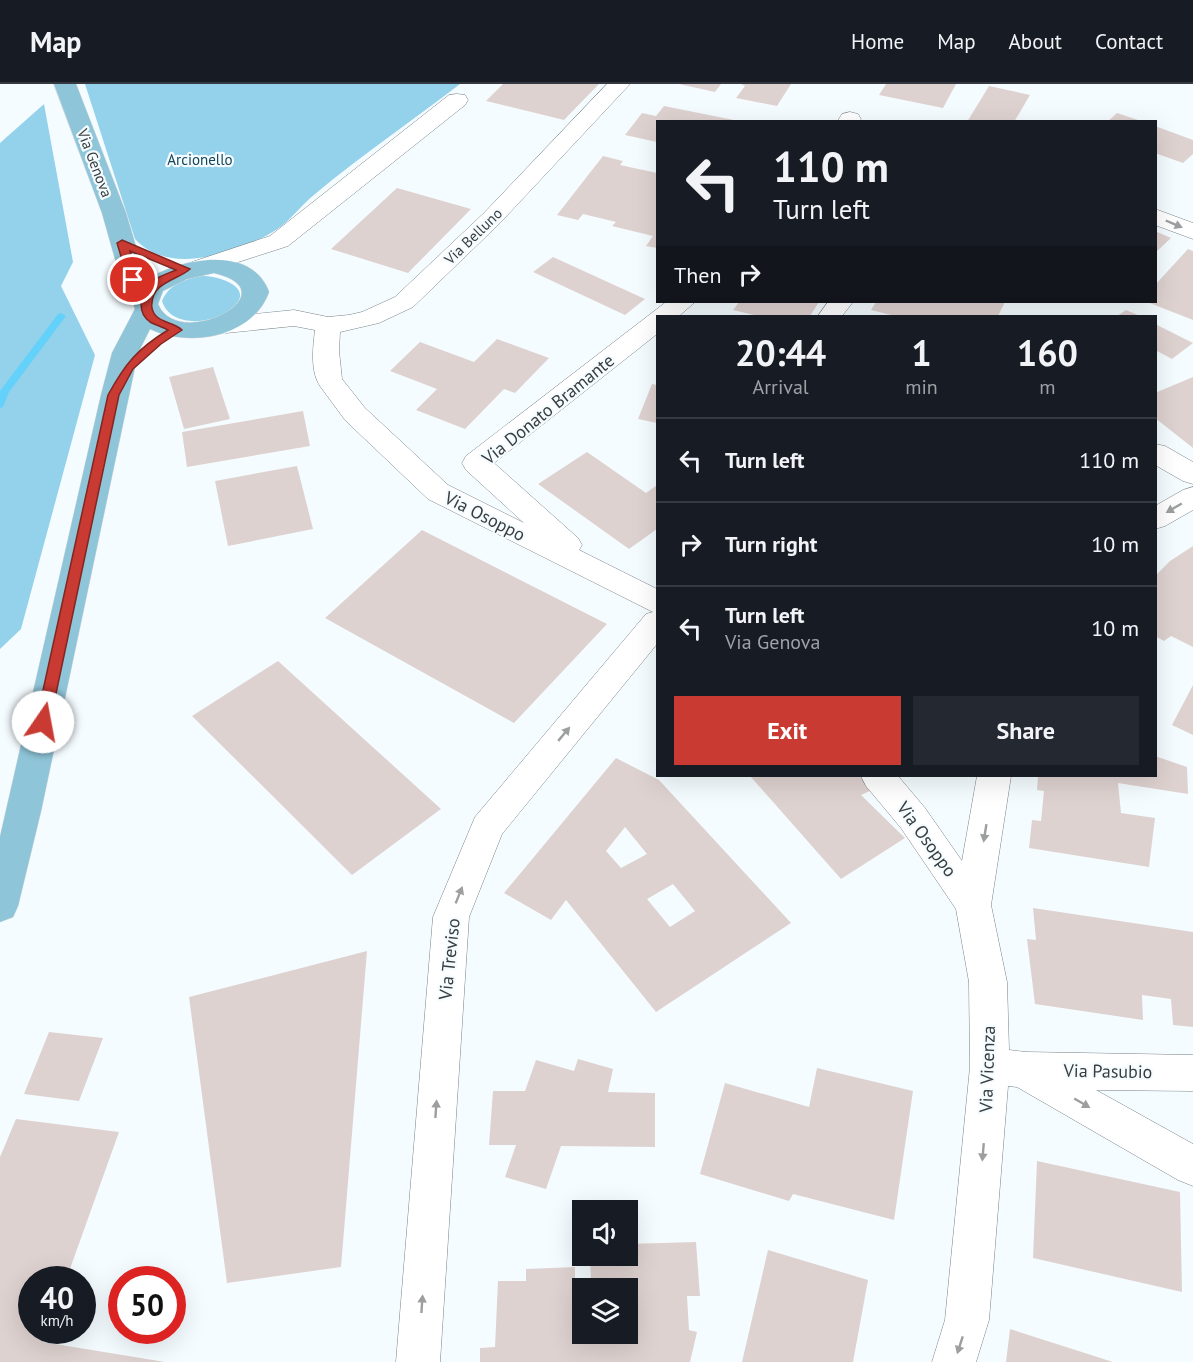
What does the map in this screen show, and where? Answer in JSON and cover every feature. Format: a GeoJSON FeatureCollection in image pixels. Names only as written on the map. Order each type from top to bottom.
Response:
{"type":"FeatureCollection","features":[{"type":"Feature","properties":{"kind":"main road","name":"Via Genova"},"geometry":{"type":"LineString","coordinates":[[65,84],[114,213],[133,280],[147,305]]}},
{"type":"Feature","properties":{"kind":"main road"},"geometry":{"type":"LineString","coordinates":[[122,243],[144,254],[193,268],[220,267],[238,271],[254,286],[255,299],[250,309],[225,325],[209,329],[176,330],[152,319],[147,305]]}},
{"type":"Feature","properties":{"kind":"main road"},"geometry":{"type":"LineString","coordinates":[[0,906],[24,811],[114,395],[125,354],[147,305],[150,291],[158,282],[193,268]]}},
{"type":"Feature","properties":{"kind":"main road"},"geometry":{"type":"LineString","coordinates":[[114,395],[128,367],[149,348],[176,330]]}},
{"type":"Feature","properties":{"kind":"street","name":"Via Belluno"},"geometry":{"type":"LineString","coordinates":[[225,325],[294,318],[328,325],[370,318],[404,302],[492,219],[619,84]]}},
{"type":"Feature","properties":{"kind":"street"},"geometry":{"type":"LineString","coordinates":[[254,286],[268,255],[279,241],[457,100]]}},
{"type":"Feature","properties":{"kind":"street"},"geometry":{"type":"LineString","coordinates":[[1157,217],[1193,232]]}},
{"type":"Feature","properties":{"kind":"street"},"geometry":{"type":"LineString","coordinates":[[193,268],[242,255],[279,241]]}},
{"type":"Feature","properties":{"kind":"street","name":"Via Belluno"},"geometry":{"type":"LineString","coordinates":[[254,286],[294,318]]}},
{"type":"Feature","properties":{"kind":"street"},"geometry":{"type":"LineString","coordinates":[[664,315],[681,303]]}},
{"type":"Feature","properties":{"kind":"street","name":"Via Donato Bramante"},"geometry":{"type":"LineString","coordinates":[[597,572],[476,463],[656,322]]}},
{"type":"Feature","properties":{"kind":"street","name":"Via Osoppo"},"geometry":{"type":"LineString","coordinates":[[328,325],[326,351],[329,380],[355,414],[438,492],[656,602]]}},
{"type":"Feature","properties":{"kind":"street"},"geometry":{"type":"LineString","coordinates":[[1157,454],[1193,474]]}},
{"type":"Feature","properties":{"kind":"street"},"geometry":{"type":"LineString","coordinates":[[1157,518],[1193,497]]}},
{"type":"Feature","properties":{"kind":"street","name":"Via Treviso"},"geometry":{"type":"LineString","coordinates":[[418,1362],[451,917],[487,826],[656,623]]}},
{"type":"Feature","properties":{"kind":"street","name":"Via Osoppo"},"geometry":{"type":"LineString","coordinates":[[879,777],[913,818],[974,904]]}},
{"type":"Feature","properties":{"kind":"street","name":"Via Vicenza"},"geometry":{"type":"LineString","coordinates":[[954,1362],[968,1320],[1006,1068],[974,904],[994,777]]}},
{"type":"Feature","properties":{"kind":"street"},"geometry":{"type":"LineString","coordinates":[[1006,1068],[1193,1166]]}},
{"type":"Feature","properties":{"kind":"street","name":"Via Pasubio"},"geometry":{"type":"LineString","coordinates":[[1006,1068],[1193,1073]]}},
{"type":"Feature","properties":{"kind":"green space","name":"Arcionello"},"geometry":{"type":"Polygon","coordinates":[[[85,84],[460,84],[309,199],[277,229],[239,248],[201,258],[183,259],[165,257],[149,250],[135,239],[85,84]]]}},
{"type":"Feature","properties":{"kind":"green space"},"geometry":{"type":"Polygon","coordinates":[[[44,104],[73,262],[61,286],[95,355],[21,629],[0,649],[0,143],[44,104]]]}},
{"type":"Feature","properties":{"kind":"green space"},"geometry":{"type":"Polygon","coordinates":[[[202,276],[219,279],[234,286],[239,291],[240,297],[237,303],[220,316],[201,321],[181,319],[166,309],[162,301],[173,286],[202,276]]]}},
{"type":"Feature","properties":{"kind":"building"},"geometry":{"type":"Polygon","coordinates":[[[503,84],[599,84],[564,120],[486,101],[503,84]]]}},
{"type":"Feature","properties":{"kind":"building"},"geometry":{"type":"Polygon","coordinates":[[[679,84],[721,84],[715,92],[679,84]]]}},
{"type":"Feature","properties":{"kind":"building"},"geometry":{"type":"Polygon","coordinates":[[[741,84],[791,84],[777,106],[736,98],[745,86],[741,84]]]}},
{"type":"Feature","properties":{"kind":"building"},"geometry":{"type":"Polygon","coordinates":[[[886,84],[956,84],[943,108],[879,95],[886,84]]]}},
{"type":"Feature","properties":{"kind":"building"},"geometry":{"type":"Polygon","coordinates":[[[989,86],[1030,95],[1015,120],[968,120],[989,86]]]}},
{"type":"Feature","properties":{"kind":"building"},"geometry":{"type":"Polygon","coordinates":[[[664,106],[734,120],[656,120],[656,142],[625,135],[642,113],[656,116],[664,106]]]}},
{"type":"Feature","properties":{"kind":"building"},"geometry":{"type":"Polygon","coordinates":[[[1117,113],[1138,120],[1109,120],[1117,113]]]}},
{"type":"Feature","properties":{"kind":"building"},"geometry":{"type":"Polygon","coordinates":[[[1157,127],[1193,140],[1193,154],[1183,163],[1157,154],[1157,127]]]}},
{"type":"Feature","properties":{"kind":"building"},"geometry":{"type":"Polygon","coordinates":[[[603,156],[623,161],[620,165],[656,173],[656,248],[646,246],[653,236],[612,226],[616,222],[583,214],[578,220],[557,215],[603,156]]]}},
{"type":"Feature","properties":{"kind":"building"},"geometry":{"type":"Polygon","coordinates":[[[397,188],[471,209],[408,273],[331,249],[397,188]]]}},
{"type":"Feature","properties":{"kind":"building"},"geometry":{"type":"Polygon","coordinates":[[[1157,232],[1171,238],[1157,251],[1157,232]]]}},
{"type":"Feature","properties":{"kind":"building"},"geometry":{"type":"Polygon","coordinates":[[[1188,249],[1193,251],[1193,320],[1150,303],[1157,303],[1157,283],[1188,249]]]}},
{"type":"Feature","properties":{"kind":"building"},"geometry":{"type":"Polygon","coordinates":[[[553,257],[645,299],[625,315],[533,272],[553,257]]]}},
{"type":"Feature","properties":{"kind":"building"},"geometry":{"type":"Polygon","coordinates":[[[738,303],[818,303],[811,315],[754,315],[733,310],[738,303]]]}},
{"type":"Feature","properties":{"kind":"building"},"geometry":{"type":"Polygon","coordinates":[[[875,303],[1004,303],[998,315],[891,315],[871,310],[875,303]]]}},
{"type":"Feature","properties":{"kind":"building"},"geometry":{"type":"Polygon","coordinates":[[[1126,310],[1138,315],[1118,315],[1126,310]]]}},
{"type":"Feature","properties":{"kind":"building"},"geometry":{"type":"Polygon","coordinates":[[[1157,325],[1193,343],[1172,359],[1157,351],[1157,325]]]}},
{"type":"Feature","properties":{"kind":"building"},"geometry":{"type":"Polygon","coordinates":[[[497,339],[549,358],[515,393],[504,389],[465,429],[416,410],[437,389],[390,371],[420,342],[474,362],[497,339]]]}},
{"type":"Feature","properties":{"kind":"building"},"geometry":{"type":"Polygon","coordinates":[[[213,367],[230,419],[184,429],[169,377],[213,367]]]}},
{"type":"Feature","properties":{"kind":"building"},"geometry":{"type":"Polygon","coordinates":[[[1193,377],[1193,448],[1157,420],[1157,392],[1193,377]]]}},
{"type":"Feature","properties":{"kind":"building"},"geometry":{"type":"Polygon","coordinates":[[[652,384],[656,385],[656,423],[638,419],[652,384]]]}},
{"type":"Feature","properties":{"kind":"building"},"geometry":{"type":"Polygon","coordinates":[[[303,411],[310,446],[187,467],[182,432],[303,411]]]}},
{"type":"Feature","properties":{"kind":"building"},"geometry":{"type":"Polygon","coordinates":[[[587,452],[646,493],[656,486],[656,530],[629,549],[538,484],[587,452]]]}},
{"type":"Feature","properties":{"kind":"building"},"geometry":{"type":"Polygon","coordinates":[[[297,466],[313,529],[228,546],[215,481],[297,466]]]}},
{"type":"Feature","properties":{"kind":"building"},"geometry":{"type":"Polygon","coordinates":[[[422,530],[607,624],[514,723],[325,618],[422,530]]]}},
{"type":"Feature","properties":{"kind":"building"},"geometry":{"type":"Polygon","coordinates":[[[1193,546],[1193,647],[1171,636],[1164,641],[1157,637],[1157,574],[1170,561],[1193,546]]]}},
{"type":"Feature","properties":{"kind":"building"},"geometry":{"type":"Polygon","coordinates":[[[278,661],[441,809],[352,875],[192,716],[278,661]]]}},
{"type":"Feature","properties":{"kind":"building"},"geometry":{"type":"Polygon","coordinates":[[[1193,685],[1193,735],[1172,725],[1193,685]]]}},
{"type":"Feature","properties":{"kind":"building"},"geometry":{"type":"Polygon","coordinates":[[[1157,757],[1187,767],[1188,794],[1118,783],[1121,813],[1155,818],[1149,867],[1029,848],[1032,820],[1041,821],[1044,791],[1037,790],[1038,777],[1157,777],[1157,757]]]}},
{"type":"Feature","properties":{"kind":"building"},"geometry":{"type":"Polygon","coordinates":[[[616,758],[659,780],[791,923],[656,1012],[566,900],[551,920],[504,893],[616,758]],[[625,827],[606,851],[621,868],[647,854],[625,827]],[[673,884],[647,899],[670,927],[695,911],[673,884]]]}},
{"type":"Feature","properties":{"kind":"building"},"geometry":{"type":"Polygon","coordinates":[[[751,777],[860,777],[872,790],[861,795],[905,838],[841,879],[751,777]]]}},
{"type":"Feature","properties":{"kind":"building"},"geometry":{"type":"Polygon","coordinates":[[[1033,908],[1193,932],[1193,1027],[1173,1025],[1171,999],[1142,995],[1143,1020],[1035,1004],[1027,939],[1036,940],[1033,908]]]}},
{"type":"Feature","properties":{"kind":"building"},"geometry":{"type":"Polygon","coordinates":[[[367,951],[341,1267],[227,1283],[189,997],[367,951]]]}},
{"type":"Feature","properties":{"kind":"building"},"geometry":{"type":"Polygon","coordinates":[[[49,1032],[103,1038],[79,1101],[24,1094],[49,1032]]]}},
{"type":"Feature","properties":{"kind":"building"},"geometry":{"type":"Polygon","coordinates":[[[578,1059],[613,1069],[608,1092],[655,1093],[655,1147],[561,1146],[546,1189],[505,1177],[516,1145],[489,1145],[493,1091],[525,1091],[536,1060],[574,1071],[578,1059]]]}},
{"type":"Feature","properties":{"kind":"building"},"geometry":{"type":"Polygon","coordinates":[[[817,1068],[913,1091],[894,1220],[793,1194],[789,1201],[700,1174],[725,1083],[809,1107],[817,1068]]]}},
{"type":"Feature","properties":{"kind":"building"},"geometry":{"type":"Polygon","coordinates":[[[16,1119],[119,1132],[71,1266],[18,1266],[18,1344],[55,1344],[165,1362],[0,1362],[0,1157],[16,1119]]]}},
{"type":"Feature","properties":{"kind":"building"},"geometry":{"type":"Polygon","coordinates":[[[1037,1161],[1180,1192],[1182,1292],[1033,1258],[1037,1161]]]}},
{"type":"Feature","properties":{"kind":"building"},"geometry":{"type":"Polygon","coordinates":[[[696,1242],[700,1296],[687,1296],[689,1330],[697,1332],[690,1362],[480,1362],[480,1348],[495,1347],[498,1281],[526,1281],[526,1269],[575,1267],[575,1278],[572,1278],[572,1344],[638,1344],[638,1278],[591,1278],[590,1266],[638,1266],[638,1244],[696,1242]]]}},
{"type":"Feature","properties":{"kind":"building"},"geometry":{"type":"Polygon","coordinates":[[[768,1250],[868,1280],[853,1362],[742,1362],[768,1250]]]}},
{"type":"Feature","properties":{"kind":"building"},"geometry":{"type":"Polygon","coordinates":[[[1010,1329],[1113,1362],[1006,1362],[1010,1329]]]}},
{"type":"Feature","properties":{"kind":"waterway"},"geometry":{"type":"LineString","coordinates":[[0,405],[4,392],[61,316]]}},
{"type":"Feature","properties":{"kind":"route"},"geometry":{"type":"LineString","coordinates":[[43,722],[114,395],[128,367],[157,341],[176,330],[152,319],[147,310],[146,301],[150,291],[158,282],[185,269],[168,264],[122,243],[133,280]]}}]}
